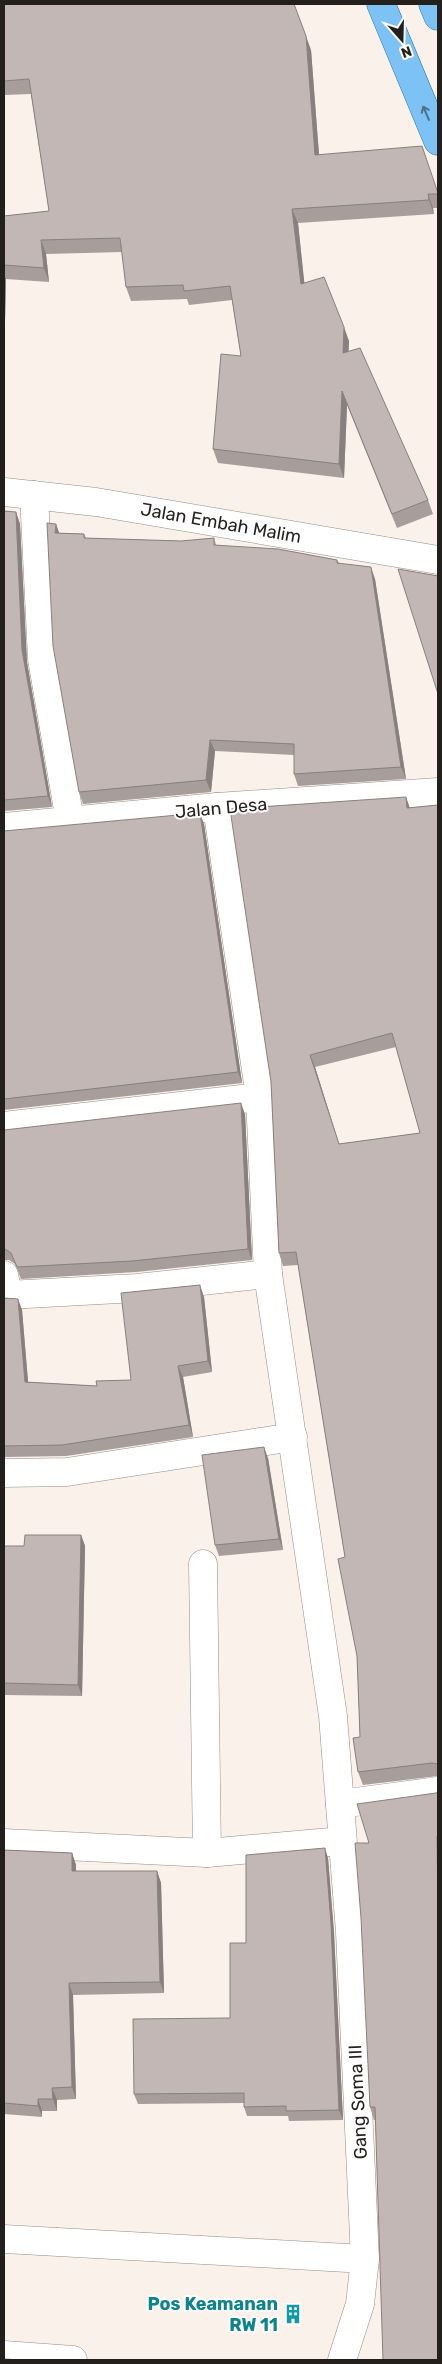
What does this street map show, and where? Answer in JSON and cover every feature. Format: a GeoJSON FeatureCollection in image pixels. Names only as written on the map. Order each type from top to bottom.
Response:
{"type":"FeatureCollection","features":[{"type":"Feature","properties":{"kind":"main road"},"geometry":{"type":"LineString","coordinates":[[382,4],[438,141]]}},
{"type":"Feature","properties":{"kind":"main road"},"geometry":{"type":"LineString","coordinates":[[433,4],[438,16]]}},
{"type":"Feature","properties":{"kind":"street","name":"Jalan Embah Malim"},"geometry":{"type":"LineString","coordinates":[[4,492],[96,502],[438,560]]}},
{"type":"Feature","properties":{"kind":"street"},"geometry":{"type":"LineString","coordinates":[[34,495],[42,659],[70,821]]}},
{"type":"Feature","properties":{"kind":"street","name":"Jalan Desa"},"geometry":{"type":"LineString","coordinates":[[4,827],[217,808],[438,792]]}},
{"type":"Feature","properties":{"kind":"street","name":"Gang Soma III"},"geometry":{"type":"LineString","coordinates":[[217,808],[260,1097],[268,1274],[333,1716],[350,1932],[365,2259],[360,2304],[342,2360]]}},
{"type":"Feature","properties":{"kind":"street"},"geometry":{"type":"LineString","coordinates":[[4,1126],[260,1097]]}},
{"type":"Feature","properties":{"kind":"street"},"geometry":{"type":"LineString","coordinates":[[4,1275],[8,1295],[137,1288],[268,1274]]}},
{"type":"Feature","properties":{"kind":"street"},"geometry":{"type":"LineString","coordinates":[[4,1473],[67,1472],[293,1437]]}},
{"type":"Feature","properties":{"kind":"street"},"geometry":{"type":"LineString","coordinates":[[203,1564],[207,1853]]}},
{"type":"Feature","properties":{"kind":"street"},"geometry":{"type":"LineString","coordinates":[[340,1804],[438,1791]]}},
{"type":"Feature","properties":{"kind":"street"},"geometry":{"type":"LineString","coordinates":[[4,1843],[207,1853],[342,1841]]}},
{"type":"Feature","properties":{"kind":"street"},"geometry":{"type":"LineString","coordinates":[[4,2239],[365,2259]]}},
{"type":"Feature","properties":{"kind":"street"},"geometry":{"type":"LineString","coordinates":[[4,2355],[73,2360]]}},
{"type":"Feature","properties":{"kind":"building"},"geometry":{"type":"Polygon","coordinates":[[[4,4],[294,4],[306,36],[315,155],[422,146],[438,193],[428,194],[429,200],[292,209],[301,284],[324,277],[344,327],[343,353],[360,348],[428,500],[392,514],[342,391],[339,464],[213,449],[221,354],[241,356],[230,286],[184,291],[183,285],[126,287],[120,238],[41,240],[44,268],[4,265],[4,216],[49,211],[29,79],[4,81],[4,4]]]}},
{"type":"Feature","properties":{"kind":"building"},"geometry":{"type":"Polygon","coordinates":[[[4,511],[16,512],[22,650],[48,796],[4,800],[4,511]]]}},
{"type":"Feature","properties":{"kind":"building"},"geometry":{"type":"Polygon","coordinates":[[[47,523],[56,524],[55,533],[84,534],[84,538],[181,541],[214,538],[214,545],[278,549],[337,560],[337,563],[371,567],[401,767],[294,774],[294,744],[210,740],[206,780],[79,792],[53,646],[47,523]]]}},
{"type":"Feature","properties":{"kind":"building"},"geometry":{"type":"Polygon","coordinates":[[[398,569],[438,576],[438,694],[398,569]]]}},
{"type":"Feature","properties":{"kind":"building"},"geometry":{"type":"Polygon","coordinates":[[[406,797],[407,808],[438,805],[438,1764],[432,1763],[358,1772],[353,1738],[360,1737],[357,1656],[338,1559],[345,1557],[296,1252],[279,1253],[271,1082],[230,809],[406,797]],[[392,1033],[310,1055],[339,1144],[420,1133],[392,1033]]]}},
{"type":"Feature","properties":{"kind":"building"},"geometry":{"type":"Polygon","coordinates":[[[200,813],[238,1072],[4,1099],[4,831],[200,813]]]}},
{"type":"Feature","properties":{"kind":"building"},"geometry":{"type":"Polygon","coordinates":[[[241,1103],[248,1249],[132,1261],[17,1267],[11,1253],[4,1249],[4,1130],[241,1103]]]}},
{"type":"Feature","properties":{"kind":"building"},"geometry":{"type":"Polygon","coordinates":[[[200,1285],[208,1361],[178,1366],[189,1425],[62,1445],[4,1446],[4,1298],[18,1299],[25,1382],[97,1386],[96,1381],[131,1380],[121,1293],[200,1285]]]}},
{"type":"Feature","properties":{"kind":"building"},"geometry":{"type":"Polygon","coordinates":[[[264,1447],[279,1539],[215,1545],[202,1455],[264,1447]]]}},
{"type":"Feature","properties":{"kind":"building"},"geometry":{"type":"Polygon","coordinates":[[[25,1535],[81,1535],[78,1685],[4,1683],[4,1546],[24,1546],[25,1535]]]}},
{"type":"Feature","properties":{"kind":"building"},"geometry":{"type":"Polygon","coordinates":[[[438,1792],[438,2360],[383,2360],[375,2107],[370,2107],[361,1918],[355,1843],[369,1843],[357,1804],[438,1792]]]}},
{"type":"Feature","properties":{"kind":"building"},"geometry":{"type":"Polygon","coordinates":[[[325,1848],[331,1923],[339,2110],[286,2111],[286,2106],[244,2107],[244,2093],[134,2094],[133,2019],[230,2018],[230,1943],[246,1943],[246,1855],[325,1848]]]}},
{"type":"Feature","properties":{"kind":"building"},"geometry":{"type":"Polygon","coordinates":[[[4,1850],[72,1853],[72,1871],[157,1871],[160,1982],[69,1983],[72,2087],[52,2088],[53,2099],[38,2099],[38,2106],[4,2103],[4,1850]]]}},
{"type":"Feature","properties":{"kind":"place","name":"Pos Keamanan RW 11"},"geometry":{"type":"Point","coordinates":[293,2314]}}]}
